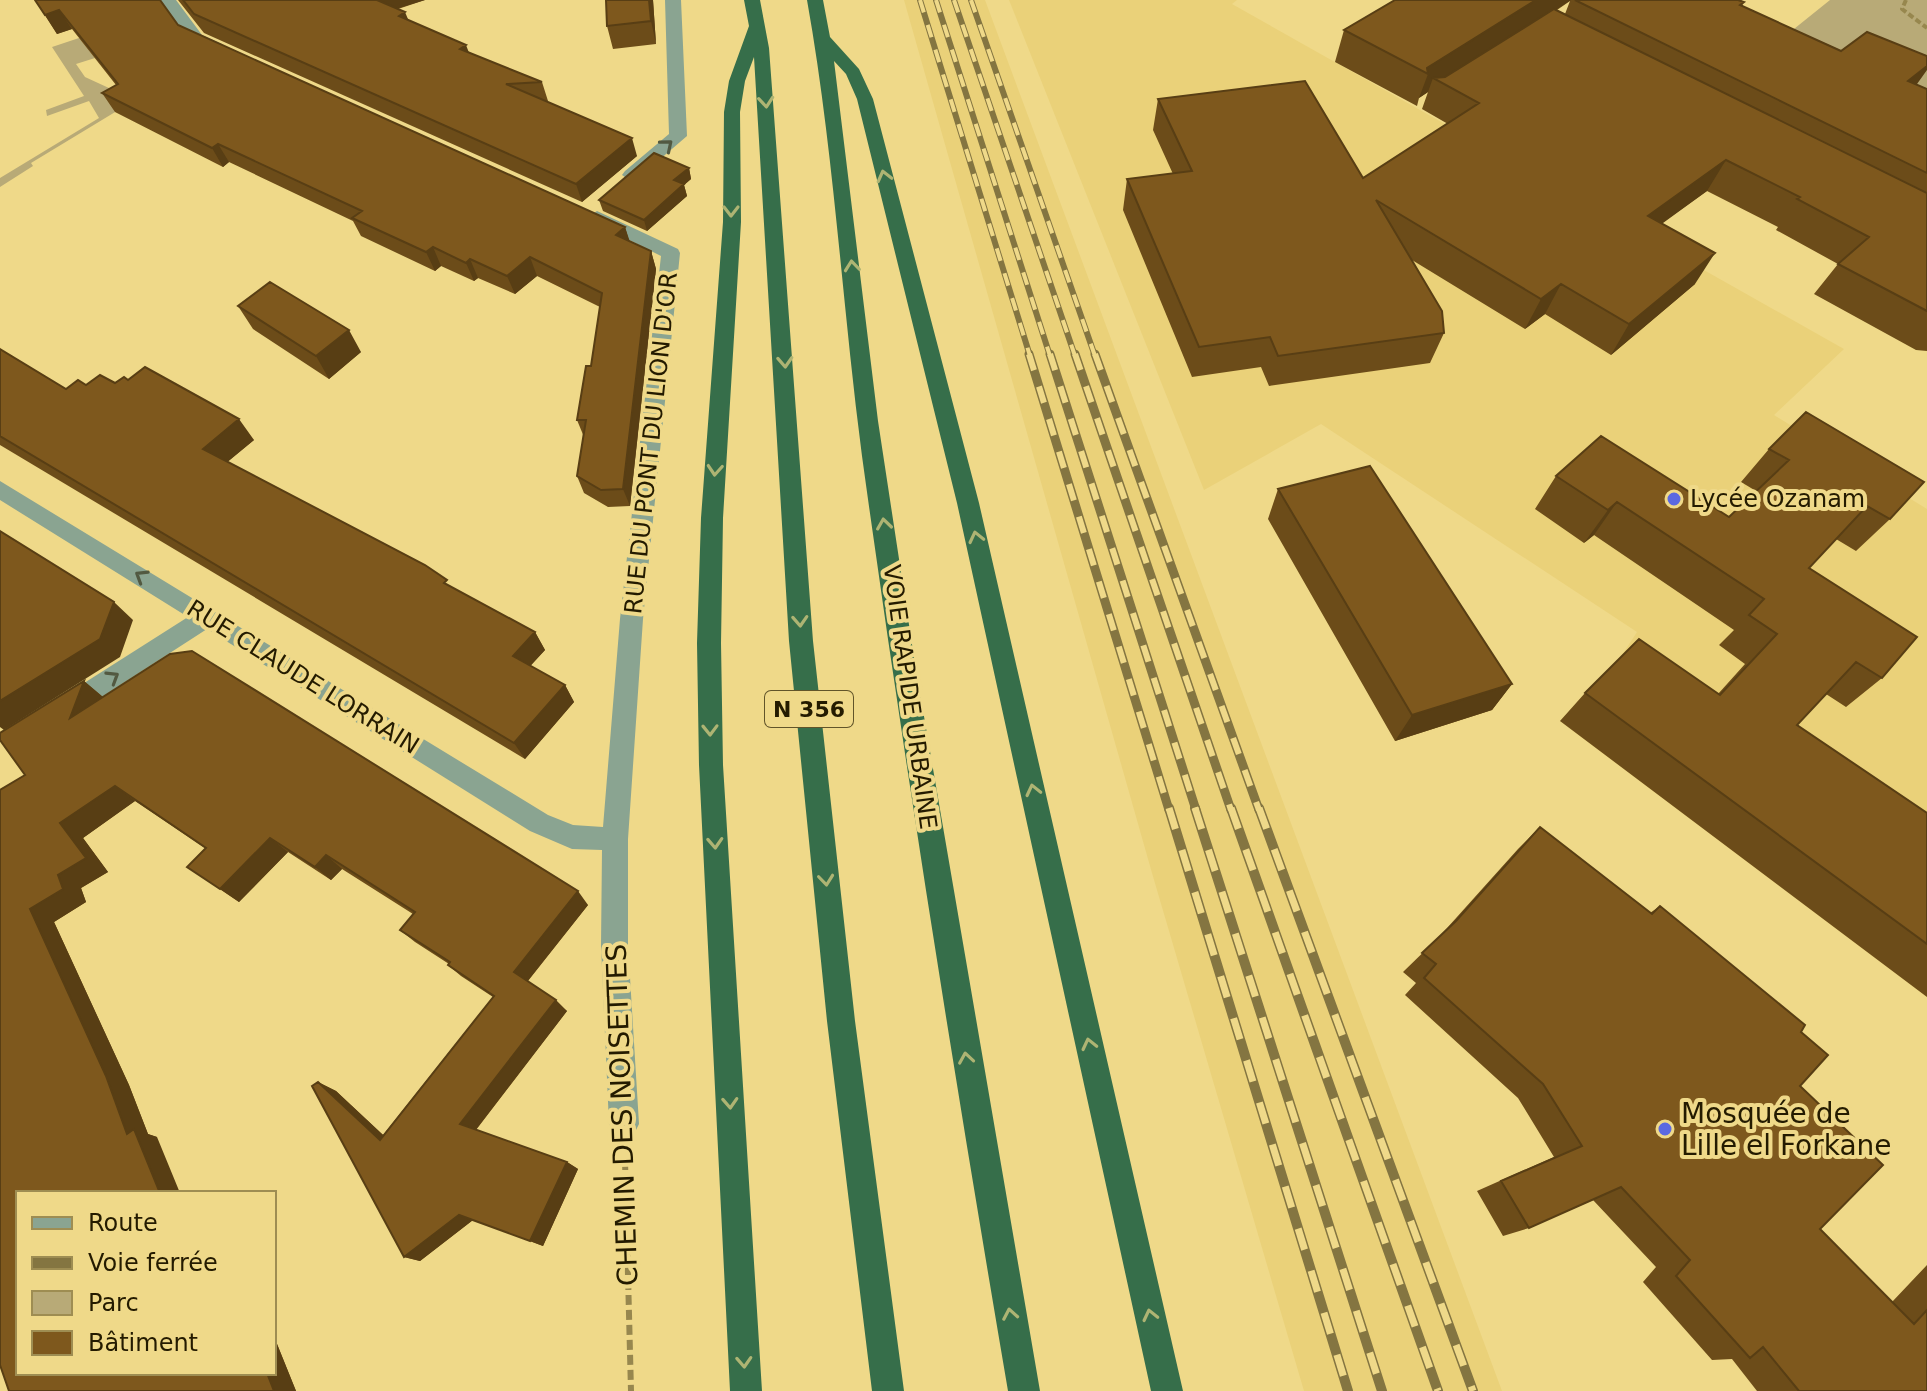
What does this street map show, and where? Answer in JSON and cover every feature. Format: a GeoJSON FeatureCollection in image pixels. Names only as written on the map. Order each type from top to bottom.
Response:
{"type":"FeatureCollection","features":[{"type":"Feature","properties":{"kind":"highway","name":"N 356"},"geometry":{"type":"LineString","coordinates":[[752,0],[757,25],[775,224],[801,641],[841,1021],[888,1391]]}},
{"type":"Feature","properties":{"kind":"highway","name":"VOIE RAPIDE URBAINE"},"geometry":{"type":"LineString","coordinates":[[815,0],[842,174],[868,417],[921,771],[978,1131],[1024,1391]]}},
{"type":"Feature","properties":{"kind":"highway"},"geometry":{"type":"LineString","coordinates":[[746,1391],[711,765],[709,643],[712,518],[731,237],[732,112],[737,81],[757,25]]}},
{"type":"Feature","properties":{"kind":"highway"},"geometry":{"type":"LineString","coordinates":[[822,38],[853,72],[865,99],[972,518],[1167,1391]]}},
{"type":"Feature","properties":{"kind":"street"},"geometry":{"type":"LineString","coordinates":[[168,0],[196,38],[225,51]]}},
{"type":"Feature","properties":{"kind":"street"},"geometry":{"type":"LineString","coordinates":[[620,183],[678,136],[673,0]]}},
{"type":"Feature","properties":{"kind":"street","name":"RUE DU PONT DU LION D'OR"},"geometry":{"type":"LineString","coordinates":[[592,207],[671,253],[632,623],[615,839]]}},
{"type":"Feature","properties":{"kind":"street","name":"RUE CLAUDE LORRAIN"},"geometry":{"type":"LineString","coordinates":[[0,489],[539,823],[572,837],[615,839]]}},
{"type":"Feature","properties":{"kind":"street"},"geometry":{"type":"LineString","coordinates":[[52,717],[207,617]]}},
{"type":"Feature","properties":{"kind":"street","name":"CHEMIN DES NOISETTES"},"geometry":{"type":"LineString","coordinates":[[615,839],[624,1124]]}},
{"type":"Feature","properties":{"kind":"path"},"geometry":{"type":"LineString","coordinates":[[1906,0],[1902,9],[1927,28]]}},
{"type":"Feature","properties":{"kind":"path","name":"CHEMIN DES NOISETTES"},"geometry":{"type":"LineString","coordinates":[[624,1124],[631,1391]]}},
{"type":"Feature","properties":{"kind":"shaded area"},"geometry":{"type":"Polygon","coordinates":[[[904,0],[985,0],[1502,1391],[1304,1391],[1152,873],[904,0]]]}},
{"type":"Feature","properties":{"kind":"shaded area","name":"Lycée Ozanam"},"geometry":{"type":"Polygon","coordinates":[[[1009,0],[1237,0],[1232,4],[1844,349],[1774,415],[1927,509],[1927,997],[1560,721],[1613,669],[1637,632],[1321,424],[1204,490],[1009,0]]]}},
{"type":"Feature","properties":{"kind":"green space"},"geometry":{"type":"Polygon","coordinates":[[[1830,0],[1927,0],[1927,97],[1784,37],[1830,0]]]}},
{"type":"Feature","properties":{"kind":"green space"},"geometry":{"type":"Polygon","coordinates":[[[82,37],[95,58],[76,64],[85,77],[135,100],[31,163],[33,166],[0,187],[0,178],[99,118],[89,101],[47,116],[46,110],[84,96],[52,47],[82,37]]]}},
{"type":"Feature","properties":{"kind":"building"},"geometry":{"type":"Polygon","coordinates":[[[35,0],[160,0],[178,25],[625,227],[616,235],[651,251],[623,489],[601,490],[577,476],[586,420],[577,420],[586,366],[591,366],[602,293],[530,257],[507,276],[470,259],[466,263],[433,247],[426,252],[352,218],[362,211],[218,144],[212,148],[102,93],[118,84],[59,10],[45,15],[35,0]]]}},
{"type":"Feature","properties":{"kind":"building"},"geometry":{"type":"Polygon","coordinates":[[[183,0],[377,0],[405,12],[399,16],[466,45],[460,49],[542,82],[506,84],[632,138],[576,184],[194,14],[183,0]]]}},
{"type":"Feature","properties":{"kind":"building"},"geometry":{"type":"Polygon","coordinates":[[[606,0],[649,0],[651,21],[607,26],[606,0]]]}},
{"type":"Feature","properties":{"kind":"building"},"geometry":{"type":"Polygon","coordinates":[[[1395,0],[1536,0],[1427,68],[1428,74],[1344,30],[1395,0]]]}},
{"type":"Feature","properties":{"kind":"building"},"geometry":{"type":"Polygon","coordinates":[[[1575,0],[1738,0],[1744,2],[1740,5],[1841,51],[1867,32],[1927,56],[1927,66],[1908,81],[1927,89],[1927,173],[1575,0]]]}},
{"type":"Feature","properties":{"kind":"building"},"geometry":{"type":"Polygon","coordinates":[[[1554,9],[1927,193],[1927,311],[1838,264],[1869,237],[1797,199],[1800,197],[1726,160],[1648,216],[1715,253],[1629,324],[1561,284],[1541,299],[1376,200],[1442,311],[1444,333],[1278,356],[1270,337],[1199,347],[1127,179],[1192,171],[1158,99],[1305,81],[1363,178],[1479,103],[1433,78],[1445,77],[1554,9]]]}},
{"type":"Feature","properties":{"kind":"building"},"geometry":{"type":"Polygon","coordinates":[[[654,153],[689,168],[674,180],[684,184],[644,220],[599,200],[654,153]]]}},
{"type":"Feature","properties":{"kind":"building"},"geometry":{"type":"Polygon","coordinates":[[[270,282],[349,330],[316,356],[238,306],[270,282]]]}},
{"type":"Feature","properties":{"kind":"building"},"geometry":{"type":"Polygon","coordinates":[[[0,349],[66,389],[78,380],[86,385],[100,375],[115,383],[124,377],[128,380],[145,367],[239,419],[203,449],[425,565],[447,580],[444,583],[535,632],[513,656],[565,685],[514,743],[0,436],[0,349]]]}},
{"type":"Feature","properties":{"kind":"building"},"geometry":{"type":"Polygon","coordinates":[[[1806,412],[1924,482],[1890,519],[1867,506],[1809,568],[1917,637],[1882,678],[1856,662],[1797,725],[1927,813],[1927,944],[1585,693],[1639,639],[1720,695],[1777,634],[1749,615],[1764,599],[1617,502],[1608,510],[1556,476],[1601,436],[1729,517],[1789,460],[1769,449],[1806,412]]]}},
{"type":"Feature","properties":{"kind":"building"},"geometry":{"type":"Polygon","coordinates":[[[1370,466],[1512,684],[1412,715],[1278,489],[1370,466]]]}},
{"type":"Feature","properties":{"kind":"building"},"geometry":{"type":"Polygon","coordinates":[[[0,531],[114,602],[100,639],[0,701],[0,531]]]}},
{"type":"Feature","properties":{"kind":"building"},"geometry":{"type":"Polygon","coordinates":[[[192,651],[578,891],[514,972],[556,1000],[460,1124],[567,1162],[530,1241],[459,1215],[404,1257],[312,1086],[318,1082],[380,1140],[494,996],[448,965],[450,962],[400,930],[415,912],[326,855],[315,867],[270,838],[220,889],[187,867],[206,848],[115,786],[60,823],[86,858],[58,875],[63,889],[30,909],[106,1076],[127,1134],[134,1129],[159,1191],[16,1191],[16,1375],[268,1375],[274,1391],[9,1391],[0,1365],[0,790],[25,775],[0,740],[0,733],[84,681],[70,718],[170,654],[192,651]]]}},
{"type":"Feature","properties":{"kind":"building","name":"Mosquée de Lille el Forkane"},"geometry":{"type":"Polygon","coordinates":[[[1540,827],[1652,914],[1660,906],[1805,1025],[1801,1032],[1828,1055],[1800,1086],[1883,1165],[1820,1229],[1914,1324],[1927,1310],[1927,1391],[1799,1391],[1763,1347],[1750,1358],[1676,1276],[1690,1260],[1621,1187],[1529,1228],[1501,1181],[1582,1146],[1543,1084],[1424,978],[1436,964],[1422,953],[1456,921],[1540,827]]]}},
{"type":"Feature","properties":{"kind":"railway"},"geometry":{"type":"LineString","coordinates":[[920,0],[1030,356]]}},
{"type":"Feature","properties":{"kind":"railway"},"geometry":{"type":"LineString","coordinates":[[936,0],[1050,356]]}},
{"type":"Feature","properties":{"kind":"railway"},"geometry":{"type":"LineString","coordinates":[[954,0],[1075,356]]}},
{"type":"Feature","properties":{"kind":"railway"},"geometry":{"type":"LineString","coordinates":[[971,0],[1095,356]]}},
{"type":"Feature","properties":{"kind":"railway"},"geometry":{"type":"LineString","coordinates":[[1029,354],[1169,810]]}},
{"type":"Feature","properties":{"kind":"railway"},"geometry":{"type":"LineString","coordinates":[[1050,354],[1196,810]]}},
{"type":"Feature","properties":{"kind":"railway"},"geometry":{"type":"LineString","coordinates":[[1075,354],[1231,810]]}},
{"type":"Feature","properties":{"kind":"railway"},"geometry":{"type":"LineString","coordinates":[[1095,354],[1259,810]]}},
{"type":"Feature","properties":{"kind":"railway"},"geometry":{"type":"LineString","coordinates":[[1169,808],[1348,1391]]}},
{"type":"Feature","properties":{"kind":"railway"},"geometry":{"type":"LineString","coordinates":[[1195,808],[1382,1391]]}},
{"type":"Feature","properties":{"kind":"railway"},"geometry":{"type":"LineString","coordinates":[[1231,808],[1438,1391]]}},
{"type":"Feature","properties":{"kind":"railway"},"geometry":{"type":"LineString","coordinates":[[1259,808],[1473,1391]]}},
{"type":"Feature","properties":{"kind":"place","name":"Lycée Ozanam"},"geometry":{"type":"Point","coordinates":[1674,499]}},
{"type":"Feature","properties":{"kind":"place","name":"Mosquée de Lille el Forkane"},"geometry":{"type":"Point","coordinates":[1665,1129]}}]}
